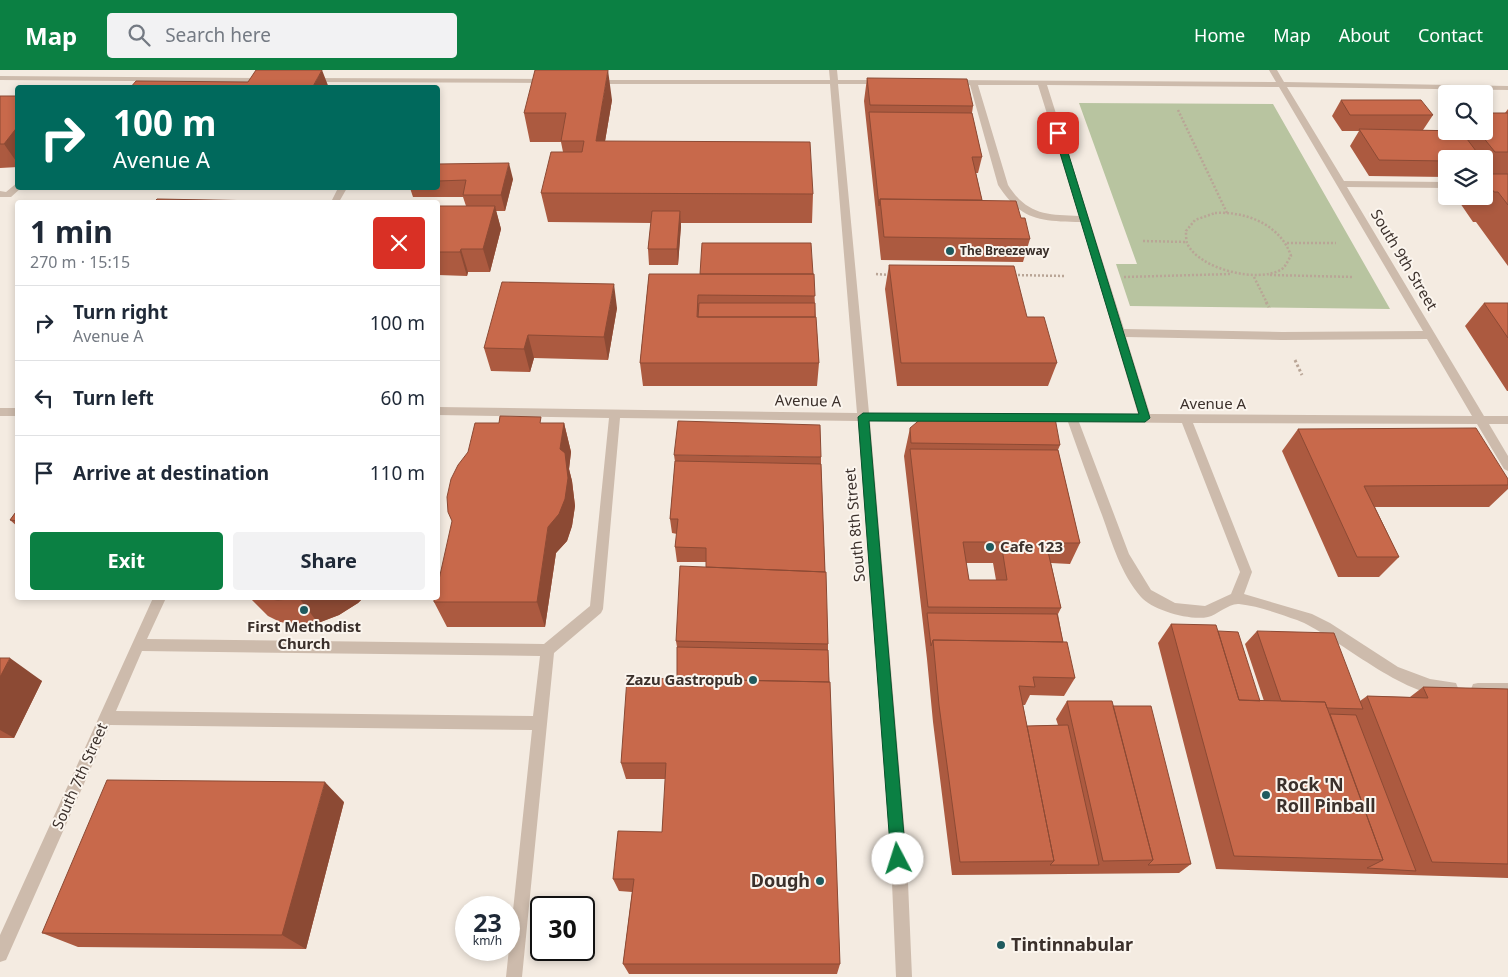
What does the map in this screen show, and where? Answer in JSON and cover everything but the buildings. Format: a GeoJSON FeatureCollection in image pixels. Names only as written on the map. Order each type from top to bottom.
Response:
{"type":"FeatureCollection","features":[{"type":"Feature","properties":{"kind":"street"},"geometry":{"type":"LineString","coordinates":[[388,84],[394,70]]}},
{"type":"Feature","properties":{"kind":"street","name":"South 9th Street"},"geometry":{"type":"LineString","coordinates":[[1274,70],[1508,466]]}},
{"type":"Feature","properties":{"kind":"street"},"geometry":{"type":"LineString","coordinates":[[582,82],[834,76],[888,82]]}},
{"type":"Feature","properties":{"kind":"street","name":"South 8th Street"},"geometry":{"type":"LineString","coordinates":[[834,76],[850,250],[898,859],[904,977]]}},
{"type":"Feature","properties":{"kind":"street"},"geometry":{"type":"LineString","coordinates":[[1,78],[270,80]]}},
{"type":"Feature","properties":{"kind":"street"},"geometry":{"type":"LineString","coordinates":[[98,85],[102,78]]}},
{"type":"Feature","properties":{"kind":"street"},"geometry":{"type":"LineString","coordinates":[[300,80],[388,84],[553,81]]}},
{"type":"Feature","properties":{"kind":"street"},"geometry":{"type":"LineString","coordinates":[[945,82],[1508,88]]}},
{"type":"Feature","properties":{"kind":"street"},"geometry":{"type":"LineString","coordinates":[[973,82],[1003,185],[1011,200],[1024,210],[1043,218],[1085,219]]}},
{"type":"Feature","properties":{"kind":"street"},"geometry":{"type":"LineString","coordinates":[[1042,83],[1145,418]]}},
{"type":"Feature","properties":{"kind":"street"},"geometry":{"type":"LineString","coordinates":[[1341,184],[1438,185]]}},
{"type":"Feature","properties":{"kind":"street"},"geometry":{"type":"LineString","coordinates":[[0,194],[8,194],[15,188]]}},
{"type":"Feature","properties":{"kind":"street"},"geometry":{"type":"LineString","coordinates":[[1120,333],[1282,336],[1430,335]]}},
{"type":"Feature","properties":{"kind":"street","name":"Avenue A"},"geometry":{"type":"LineString","coordinates":[[440,411],[863,417],[1508,420]]}},
{"type":"Feature","properties":{"kind":"street"},"geometry":{"type":"LineString","coordinates":[[0,412],[15,412]]}},
{"type":"Feature","properties":{"kind":"street"},"geometry":{"type":"LineString","coordinates":[[138,645],[547,650],[596,609],[614,413]]}},
{"type":"Feature","properties":{"kind":"street"},"geometry":{"type":"LineString","coordinates":[[1072,418],[1123,556],[1146,594],[1174,610],[1206,612],[1236,598],[1307,618],[1392,673],[1436,688],[1508,689]]}},
{"type":"Feature","properties":{"kind":"street"},"geometry":{"type":"LineString","coordinates":[[1186,419],[1246,572],[1236,598]]}},
{"type":"Feature","properties":{"kind":"street","name":"South 7th Street"},"geometry":{"type":"LineString","coordinates":[[0,954],[159,600]]}},
{"type":"Feature","properties":{"kind":"street"},"geometry":{"type":"LineString","coordinates":[[514,977],[547,650]]}},
{"type":"Feature","properties":{"kind":"street"},"geometry":{"type":"LineString","coordinates":[[106,718],[539,723]]}},
{"type":"Feature","properties":{"kind":"path"},"geometry":{"type":"LineString","coordinates":[[1178,110],[1227,213]]}},
{"type":"Feature","properties":{"kind":"path"},"geometry":{"type":"LineString","coordinates":[[1236,274],[1213,267],[1196,255],[1187,242],[1186,232],[1190,224],[1200,217],[1227,213],[1263,222],[1278,232],[1287,243],[1291,256],[1284,268],[1268,275]]}},
{"type":"Feature","properties":{"kind":"path"},"geometry":{"type":"LineString","coordinates":[[1143,241],[1187,242]]}},
{"type":"Feature","properties":{"kind":"path"},"geometry":{"type":"LineString","coordinates":[[1287,243],[1336,243]]}},
{"type":"Feature","properties":{"kind":"path"},"geometry":{"type":"LineString","coordinates":[[876,274],[896,275]]}},
{"type":"Feature","properties":{"kind":"path"},"geometry":{"type":"LineString","coordinates":[[1120,276],[1236,274],[1254,276],[1354,277]]}},
{"type":"Feature","properties":{"kind":"path"},"geometry":{"type":"LineString","coordinates":[[1006,275],[1065,276]]}},
{"type":"Feature","properties":{"kind":"path"},"geometry":{"type":"LineString","coordinates":[[1254,276],[1269,307]]}},
{"type":"Feature","properties":{"kind":"path"},"geometry":{"type":"LineString","coordinates":[[1295,360],[1302,375]]}},
{"type":"Feature","properties":{"kind":"green space"},"geometry":{"type":"Polygon","coordinates":[[[1079,103],[1273,104],[1390,309],[1130,306],[1116,264],[1137,264],[1079,103]]]}},
{"type":"Feature","properties":{"kind":"place","name":"The Breezeway"},"geometry":{"type":"Point","coordinates":[950,251]}},
{"type":"Feature","properties":{"kind":"place","name":"Cafe 123"},"geometry":{"type":"Point","coordinates":[990,547]}},
{"type":"Feature","properties":{"kind":"place","name":"First Methodist Church"},"geometry":{"type":"Point","coordinates":[304,610]}},
{"type":"Feature","properties":{"kind":"place","name":"Zazu Gastropub"},"geometry":{"type":"Point","coordinates":[753,680]}},
{"type":"Feature","properties":{"kind":"place","name":"Rock 'N Roll Pinball"},"geometry":{"type":"Point","coordinates":[1266,795]}},
{"type":"Feature","properties":{"kind":"place","name":"Dough"},"geometry":{"type":"Point","coordinates":[820,881]}},
{"type":"Feature","properties":{"kind":"place","name":"Tintinnabular"},"geometry":{"type":"Point","coordinates":[1001,945]}},
{"type":"Feature","properties":{"kind":"route"},"geometry":{"type":"LineString","coordinates":[[898,859],[863,417],[1145,418],[1058,133]]}}]}
